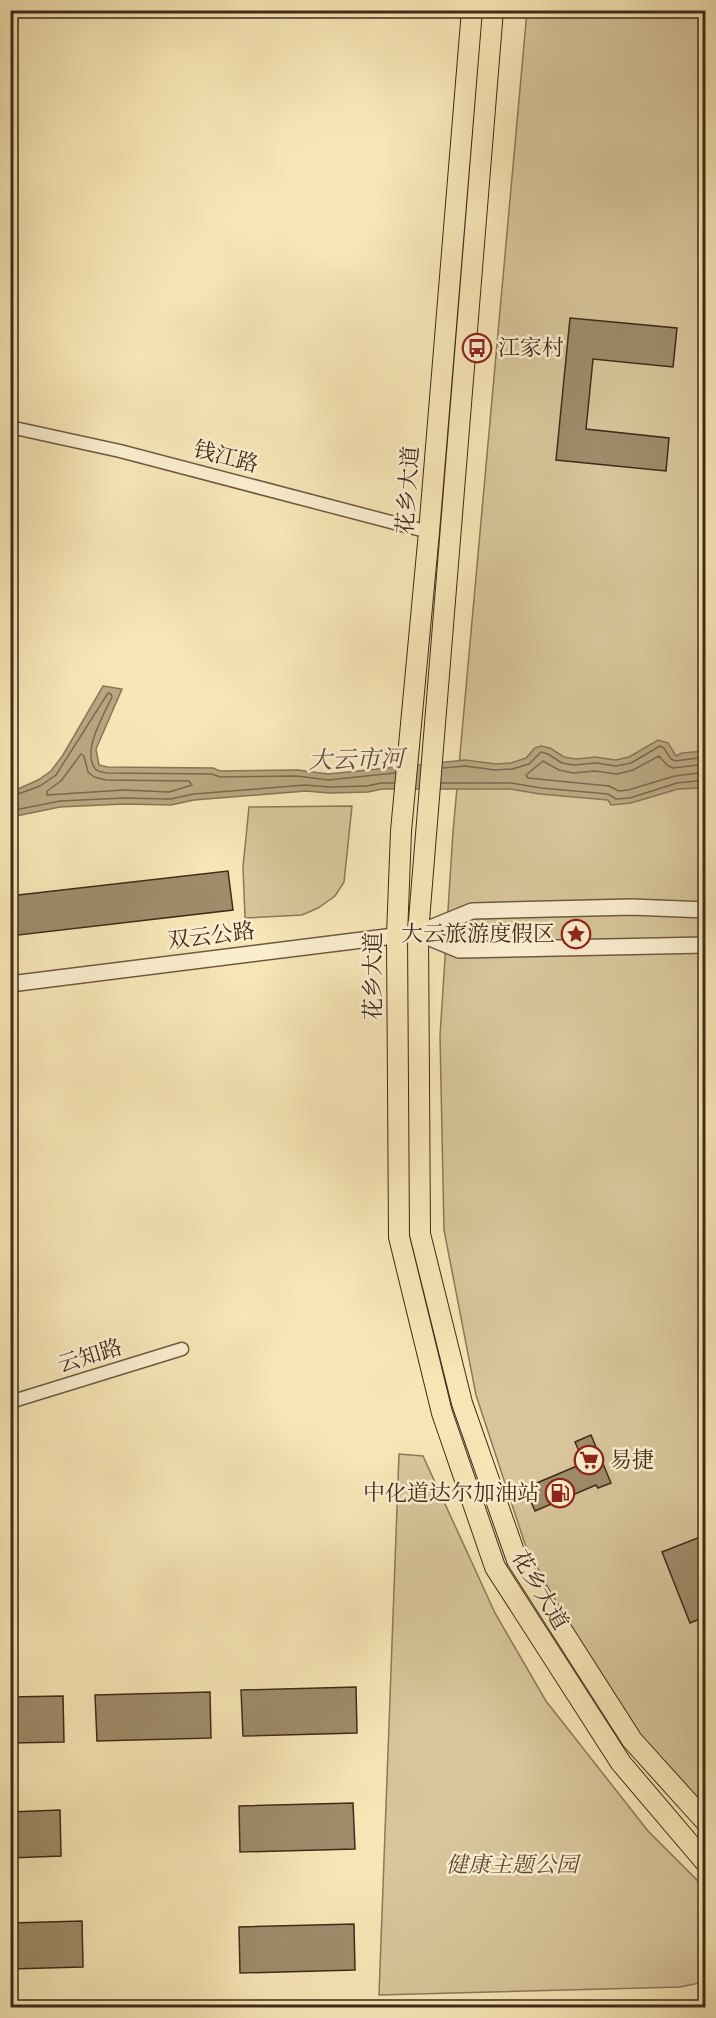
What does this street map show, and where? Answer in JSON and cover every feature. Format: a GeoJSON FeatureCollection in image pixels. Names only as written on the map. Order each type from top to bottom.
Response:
{"type":"FeatureCollection","features":[{"type":"Feature","properties":{"kind":"main road","name":"花乡大道"},"geometry":{"type":"LineString","coordinates":[[472,10],[429,532],[403,799],[397,935],[399,1237],[442,1413],[495,1567],[621,1763],[705,1863]]}},
{"type":"Feature","properties":{"kind":"main road","name":"花乡大道"},"geometry":{"type":"LineString","coordinates":[[493,10],[418,933],[420,1234],[462,1403],[517,1560],[632,1740],[705,1822]]}},
{"type":"Feature","properties":{"kind":"street","name":"钱江路"},"geometry":{"type":"LineString","coordinates":[[12,427],[120,451],[429,532]]}},
{"type":"Feature","properties":{"kind":"street","name":"双云公路"},"geometry":{"type":"LineString","coordinates":[[10,984],[418,933],[472,911],[632,907],[705,910]]}},
{"type":"Feature","properties":{"kind":"street","name":"双云公路"},"geometry":{"type":"LineString","coordinates":[[418,933],[459,951],[705,945]]}},
{"type":"Feature","properties":{"kind":"street","name":"云知路"},"geometry":{"type":"LineString","coordinates":[[10,1402],[182,1349]]}},
{"type":"Feature","properties":{"kind":"lane"},"geometry":{"type":"LineString","coordinates":[[10,443],[12,427]]}},
{"type":"Feature","properties":{"kind":"green space","name":"大云旅游度假区"},"geometry":{"type":"Polygon","coordinates":[[[527,11],[705,11],[705,1812],[639,1737],[560,1610],[525,1544],[476,1395],[444,1230],[440,1036],[453,832],[527,11]]]}},
{"type":"Feature","properties":{"kind":"green space"},"geometry":{"type":"Polygon","coordinates":[[[352,806],[344,882],[335,896],[318,908],[302,915],[245,918],[243,867],[249,807],[352,806]]]}},
{"type":"Feature","properties":{"kind":"green space","name":"健康主题公园"},"geometry":{"type":"Polygon","coordinates":[[[399,1454],[423,1456],[495,1613],[546,1701],[648,1831],[705,1888],[705,1982],[680,1987],[379,1995],[399,1454]]]}},
{"type":"Feature","properties":{"kind":"water"},"geometry":{"type":"Polygon","coordinates":[[[103,686],[122,689],[96,749],[99,765],[107,767],[213,768],[220,771],[298,770],[328,774],[465,760],[496,764],[511,763],[526,758],[535,748],[541,746],[550,748],[564,757],[616,760],[629,757],[658,740],[668,743],[676,756],[682,753],[705,751],[705,785],[700,788],[678,789],[631,803],[611,805],[608,800],[510,789],[382,789],[368,792],[306,791],[194,800],[171,805],[124,804],[60,807],[11,817],[11,792],[38,780],[51,771],[63,755],[103,686]]]}},
{"type":"Feature","properties":{"kind":"building"},"geometry":{"type":"Polygon","coordinates":[[[570,318],[677,328],[673,367],[593,359],[586,429],[669,438],[666,471],[556,460],[570,318]]]}},
{"type":"Feature","properties":{"kind":"building"},"geometry":{"type":"Polygon","coordinates":[[[228,871],[233,910],[10,936],[10,896],[228,871]]]}},
{"type":"Feature","properties":{"kind":"building"},"geometry":{"type":"Polygon","coordinates":[[[591,1435],[611,1483],[598,1488],[596,1485],[535,1511],[525,1488],[584,1463],[575,1442],[591,1435]]]}},
{"type":"Feature","properties":{"kind":"building"},"geometry":{"type":"Polygon","coordinates":[[[705,1535],[705,1617],[690,1623],[662,1552],[705,1535]]]}},
{"type":"Feature","properties":{"kind":"building"},"geometry":{"type":"Polygon","coordinates":[[[356,1687],[357,1733],[243,1736],[241,1690],[356,1687]]]}},
{"type":"Feature","properties":{"kind":"building"},"geometry":{"type":"Polygon","coordinates":[[[210,1692],[211,1738],[97,1741],[95,1695],[210,1692]]]}},
{"type":"Feature","properties":{"kind":"building"},"geometry":{"type":"Polygon","coordinates":[[[63,1696],[64,1742],[10,1743],[10,1697],[63,1696]]]}},
{"type":"Feature","properties":{"kind":"building"},"geometry":{"type":"Polygon","coordinates":[[[353,1803],[355,1849],[240,1852],[239,1806],[353,1803]]]}},
{"type":"Feature","properties":{"kind":"building"},"geometry":{"type":"Polygon","coordinates":[[[60,1810],[61,1856],[10,1858],[10,1812],[60,1810]]]}},
{"type":"Feature","properties":{"kind":"building"},"geometry":{"type":"Polygon","coordinates":[[[82,1921],[83,1967],[10,1969],[10,1923],[82,1921]]]}},
{"type":"Feature","properties":{"kind":"building"},"geometry":{"type":"Polygon","coordinates":[[[354,1924],[355,1970],[240,1973],[239,1927],[354,1924]]]}},
{"type":"Feature","properties":{"kind":"place","name":"江家村"},"geometry":{"type":"Point","coordinates":[477,348]}},
{"type":"Feature","properties":{"kind":"place","name":"大云旅游度假区"},"geometry":{"type":"Point","coordinates":[576,934]}},
{"type":"Feature","properties":{"kind":"place","name":"易捷"},"geometry":{"type":"Point","coordinates":[589,1460]}},
{"type":"Feature","properties":{"kind":"place","name":"中化道达尔加油站"},"geometry":{"type":"Point","coordinates":[560,1493]}},
{"type":"Feature","properties":{"kind":"water label","name":"大云市河"},"geometry":{"type":"Point","coordinates":[356,760]}}]}
